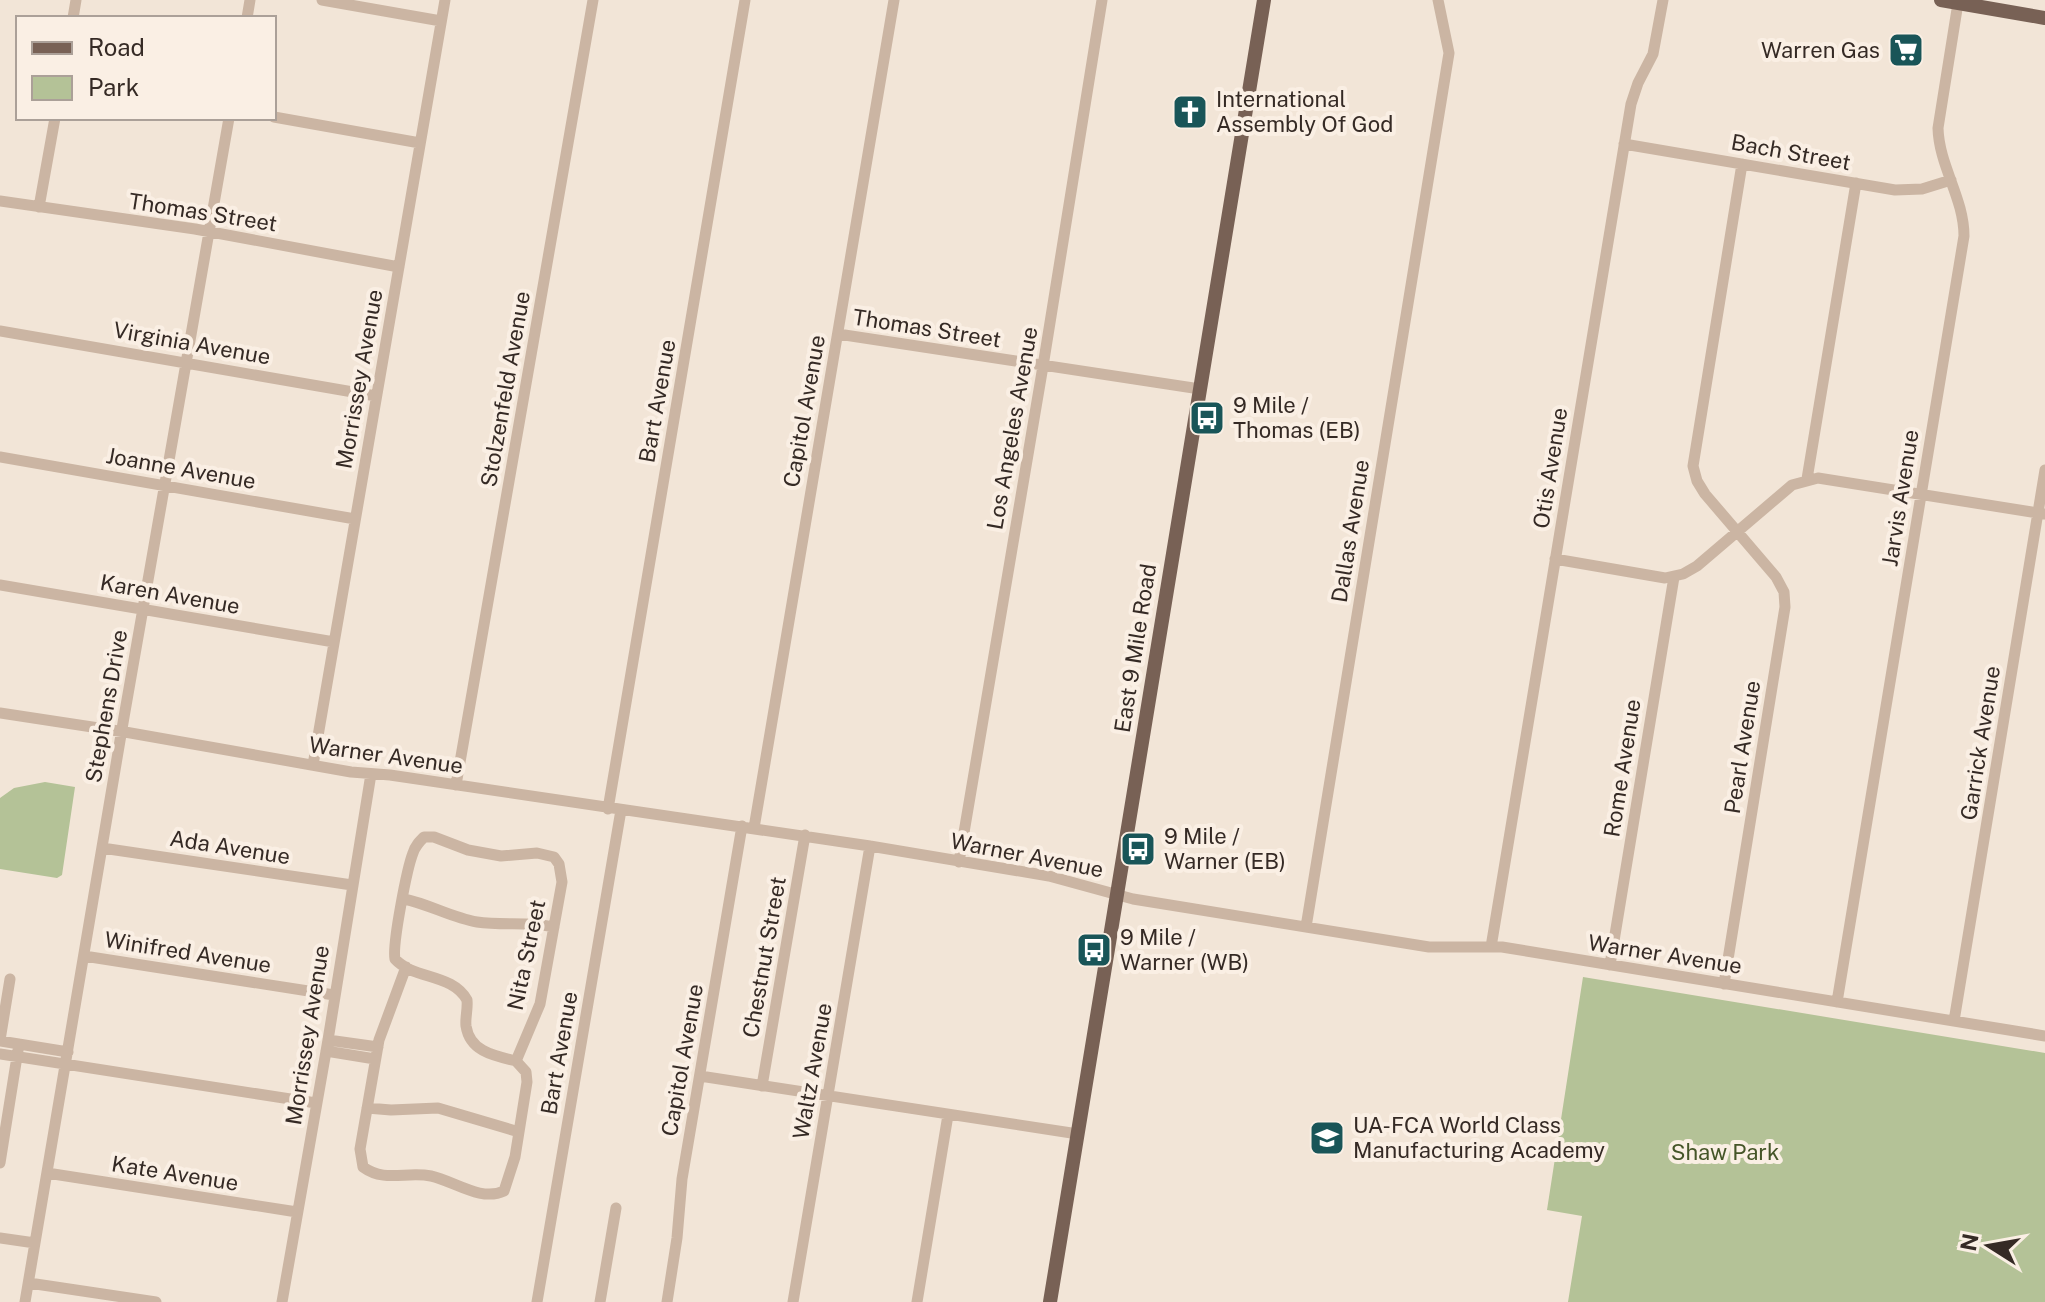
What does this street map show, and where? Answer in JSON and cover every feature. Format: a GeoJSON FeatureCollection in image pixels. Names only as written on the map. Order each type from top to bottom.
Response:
{"type":"FeatureCollection","features":[{"type":"Feature","properties":{"kind":"main road","name":"East 9 Mile Road"},"geometry":{"type":"LineString","coordinates":[[1050,1302],[1264,0]]}},
{"type":"Feature","properties":{"kind":"main road"},"geometry":{"type":"LineString","coordinates":[[1941,0],[2045,18]]}},
{"type":"Feature","properties":{"kind":"street"},"geometry":{"type":"LineString","coordinates":[[322,0],[441,21]]}},
{"type":"Feature","properties":{"kind":"street","name":"Morrissey Avenue"},"geometry":{"type":"LineString","coordinates":[[313,765],[445,0]]}},
{"type":"Feature","properties":{"kind":"street","name":"Stolzenfeld Avenue"},"geometry":{"type":"LineString","coordinates":[[456,785],[593,0]]}},
{"type":"Feature","properties":{"kind":"street","name":"Bart Avenue"},"geometry":{"type":"LineString","coordinates":[[537,1302],[745,0]]}},
{"type":"Feature","properties":{"kind":"street","name":"Capitol Avenue"},"geometry":{"type":"LineString","coordinates":[[667,1302],[682,1179],[838,334],[894,0]]}},
{"type":"Feature","properties":{"kind":"street","name":"Los Angeles Avenue"},"geometry":{"type":"LineString","coordinates":[[959,862],[1102,0]]}},
{"type":"Feature","properties":{"kind":"street","name":"Dallas Avenue"},"geometry":{"type":"LineString","coordinates":[[1306,927],[1449,53],[1438,0]]}},
{"type":"Feature","properties":{"kind":"street","name":"Otis Avenue"},"geometry":{"type":"LineString","coordinates":[[1491,947],[1633,94],[1653,54],[1663,0]]}},
{"type":"Feature","properties":{"kind":"street","name":"Jarvis Avenue"},"geometry":{"type":"LineString","coordinates":[[1837,1002],[1964,236],[1961,205],[1939,144],[1938,128],[1958,3]]}},
{"type":"Feature","properties":{"kind":"street"},"geometry":{"type":"LineString","coordinates":[[276,117],[420,143]]}},
{"type":"Feature","properties":{"kind":"street"},"geometry":{"type":"LineString","coordinates":[[39,207],[55,120]]}},
{"type":"Feature","properties":{"kind":"street","name":"Stephens Drive"},"geometry":{"type":"LineString","coordinates":[[25,1302],[229,120]]}},
{"type":"Feature","properties":{"kind":"street","name":"Bach Street"},"geometry":{"type":"LineString","coordinates":[[1624,144],[1913,191],[1951,180]]}},
{"type":"Feature","properties":{"kind":"street"},"geometry":{"type":"LineString","coordinates":[[1738,532],[1700,487],[1693,466],[1742,164]]}},
{"type":"Feature","properties":{"kind":"street"},"geometry":{"type":"LineString","coordinates":[[1807,479],[1856,183]]}},
{"type":"Feature","properties":{"kind":"street","name":"Thomas Street"},"geometry":{"type":"LineString","coordinates":[[0,201],[210,231],[399,267]]}},
{"type":"Feature","properties":{"kind":"street","name":"Virginia Avenue"},"geometry":{"type":"LineString","coordinates":[[0,331],[376,396]]}},
{"type":"Feature","properties":{"kind":"street","name":"Thomas Street"},"geometry":{"type":"LineString","coordinates":[[838,334],[1200,389]]}},
{"type":"Feature","properties":{"kind":"street","name":"Joanne Avenue"},"geometry":{"type":"LineString","coordinates":[[0,457],[355,519]]}},
{"type":"Feature","properties":{"kind":"street","name":"Garrick Avenue"},"geometry":{"type":"LineString","coordinates":[[1954,1021],[2042,514],[2045,470]]}},
{"type":"Feature","properties":{"kind":"street"},"geometry":{"type":"LineString","coordinates":[[1555,559],[1674,577],[1691,571],[1787,489],[1807,479],[1824,478],[2042,514]]}},
{"type":"Feature","properties":{"kind":"street","name":"Pearl Avenue"},"geometry":{"type":"LineString","coordinates":[[1724,984],[1785,607],[1784,592],[1776,577],[1738,532]]}},
{"type":"Feature","properties":{"kind":"street","name":"Rome Avenue"},"geometry":{"type":"LineString","coordinates":[[1610,965],[1674,577]]}},
{"type":"Feature","properties":{"kind":"street","name":"Karen Avenue"},"geometry":{"type":"LineString","coordinates":[[0,585],[334,642]]}},
{"type":"Feature","properties":{"kind":"street","name":"Warner Avenue"},"geometry":{"type":"LineString","coordinates":[[0,713],[371,774],[805,835],[1059,878],[1118,894],[1429,947],[1491,947],[2045,1036]]}},
{"type":"Feature","properties":{"kind":"street","name":"Morrissey Avenue"},"geometry":{"type":"LineString","coordinates":[[282,1302],[371,774]]}},
{"type":"Feature","properties":{"kind":"street","name":"Chestnut Street"},"geometry":{"type":"LineString","coordinates":[[762,1086],[805,835]]}},
{"type":"Feature","properties":{"kind":"street","name":"Nita Street"},"geometry":{"type":"LineString","coordinates":[[404,899],[412,853],[424,837],[501,856],[537,853],[554,857],[559,864],[562,882],[540,1004],[516,1061]]}},
{"type":"Feature","properties":{"kind":"street","name":"Waltz Avenue"},"geometry":{"type":"LineString","coordinates":[[793,1302],[870,846]]}},
{"type":"Feature","properties":{"kind":"street","name":"Ada Avenue"},"geometry":{"type":"LineString","coordinates":[[102,848],[352,885]]}},
{"type":"Feature","properties":{"kind":"street"},"geometry":{"type":"LineString","coordinates":[[406,967],[383,1023],[376,1053],[360,1149],[363,1167],[384,1177],[420,1174],[485,1195],[495,1195],[504,1191],[515,1157],[526,1072],[516,1061],[476,1047],[467,1030],[468,1005],[463,993],[446,981],[406,967],[395,959],[404,899],[481,923],[520,922],[554,927]]}},
{"type":"Feature","properties":{"kind":"street","name":"Winifred Avenue"},"geometry":{"type":"LineString","coordinates":[[84,956],[334,995]]}},
{"type":"Feature","properties":{"kind":"street"},"geometry":{"type":"LineString","coordinates":[[10,979],[0,1040],[68,1052]]}},
{"type":"Feature","properties":{"kind":"street"},"geometry":{"type":"LineString","coordinates":[[0,1163],[19,1044]]}},
{"type":"Feature","properties":{"kind":"street"},"geometry":{"type":"LineString","coordinates":[[327,1045],[376,1053]]}},
{"type":"Feature","properties":{"kind":"street"},"geometry":{"type":"LineString","coordinates":[[0,1054],[316,1103]]}},
{"type":"Feature","properties":{"kind":"street"},"geometry":{"type":"LineString","coordinates":[[700,1076],[1078,1134]]}},
{"type":"Feature","properties":{"kind":"street"},"geometry":{"type":"LineString","coordinates":[[367,1108],[438,1108],[519,1132]]}},
{"type":"Feature","properties":{"kind":"street"},"geometry":{"type":"LineString","coordinates":[[917,1302],[948,1115]]}},
{"type":"Feature","properties":{"kind":"street","name":"Kate Avenue"},"geometry":{"type":"LineString","coordinates":[[47,1173],[297,1212]]}},
{"type":"Feature","properties":{"kind":"street"},"geometry":{"type":"LineString","coordinates":[[600,1302],[616,1208]]}},
{"type":"Feature","properties":{"kind":"street"},"geometry":{"type":"LineString","coordinates":[[0,1238],[35,1243]]}},
{"type":"Feature","properties":{"kind":"street"},"geometry":{"type":"LineString","coordinates":[[29,1283],[156,1302]]}},
{"type":"Feature","properties":{"kind":"green space"},"geometry":{"type":"Polygon","coordinates":[[[45,782],[75,787],[62,875],[57,878],[0,869],[0,798],[14,788],[45,782]]]}},
{"type":"Feature","properties":{"kind":"green space","name":"Shaw Park"},"geometry":{"type":"Polygon","coordinates":[[[1583,977],[2045,1053],[2045,1302],[1568,1302],[1582,1216],[1547,1210],[1583,977]]]}},
{"type":"Feature","properties":{"kind":"place","name":"Warren Gas"},"geometry":{"type":"Point","coordinates":[1906,50]}},
{"type":"Feature","properties":{"kind":"place","name":"International Assembly Of God"},"geometry":{"type":"Point","coordinates":[1190,112]}},
{"type":"Feature","properties":{"kind":"place","name":"9 Mile / Thomas (EB)"},"geometry":{"type":"Point","coordinates":[1207,418]}},
{"type":"Feature","properties":{"kind":"place","name":"9 Mile / Warner (EB)"},"geometry":{"type":"Point","coordinates":[1138,849]}},
{"type":"Feature","properties":{"kind":"place","name":"9 Mile / Warner (WB)"},"geometry":{"type":"Point","coordinates":[1094,950]}},
{"type":"Feature","properties":{"kind":"place","name":"UA-FCA World Class Manufacturing Academy"},"geometry":{"type":"Point","coordinates":[1327,1138]}}]}
